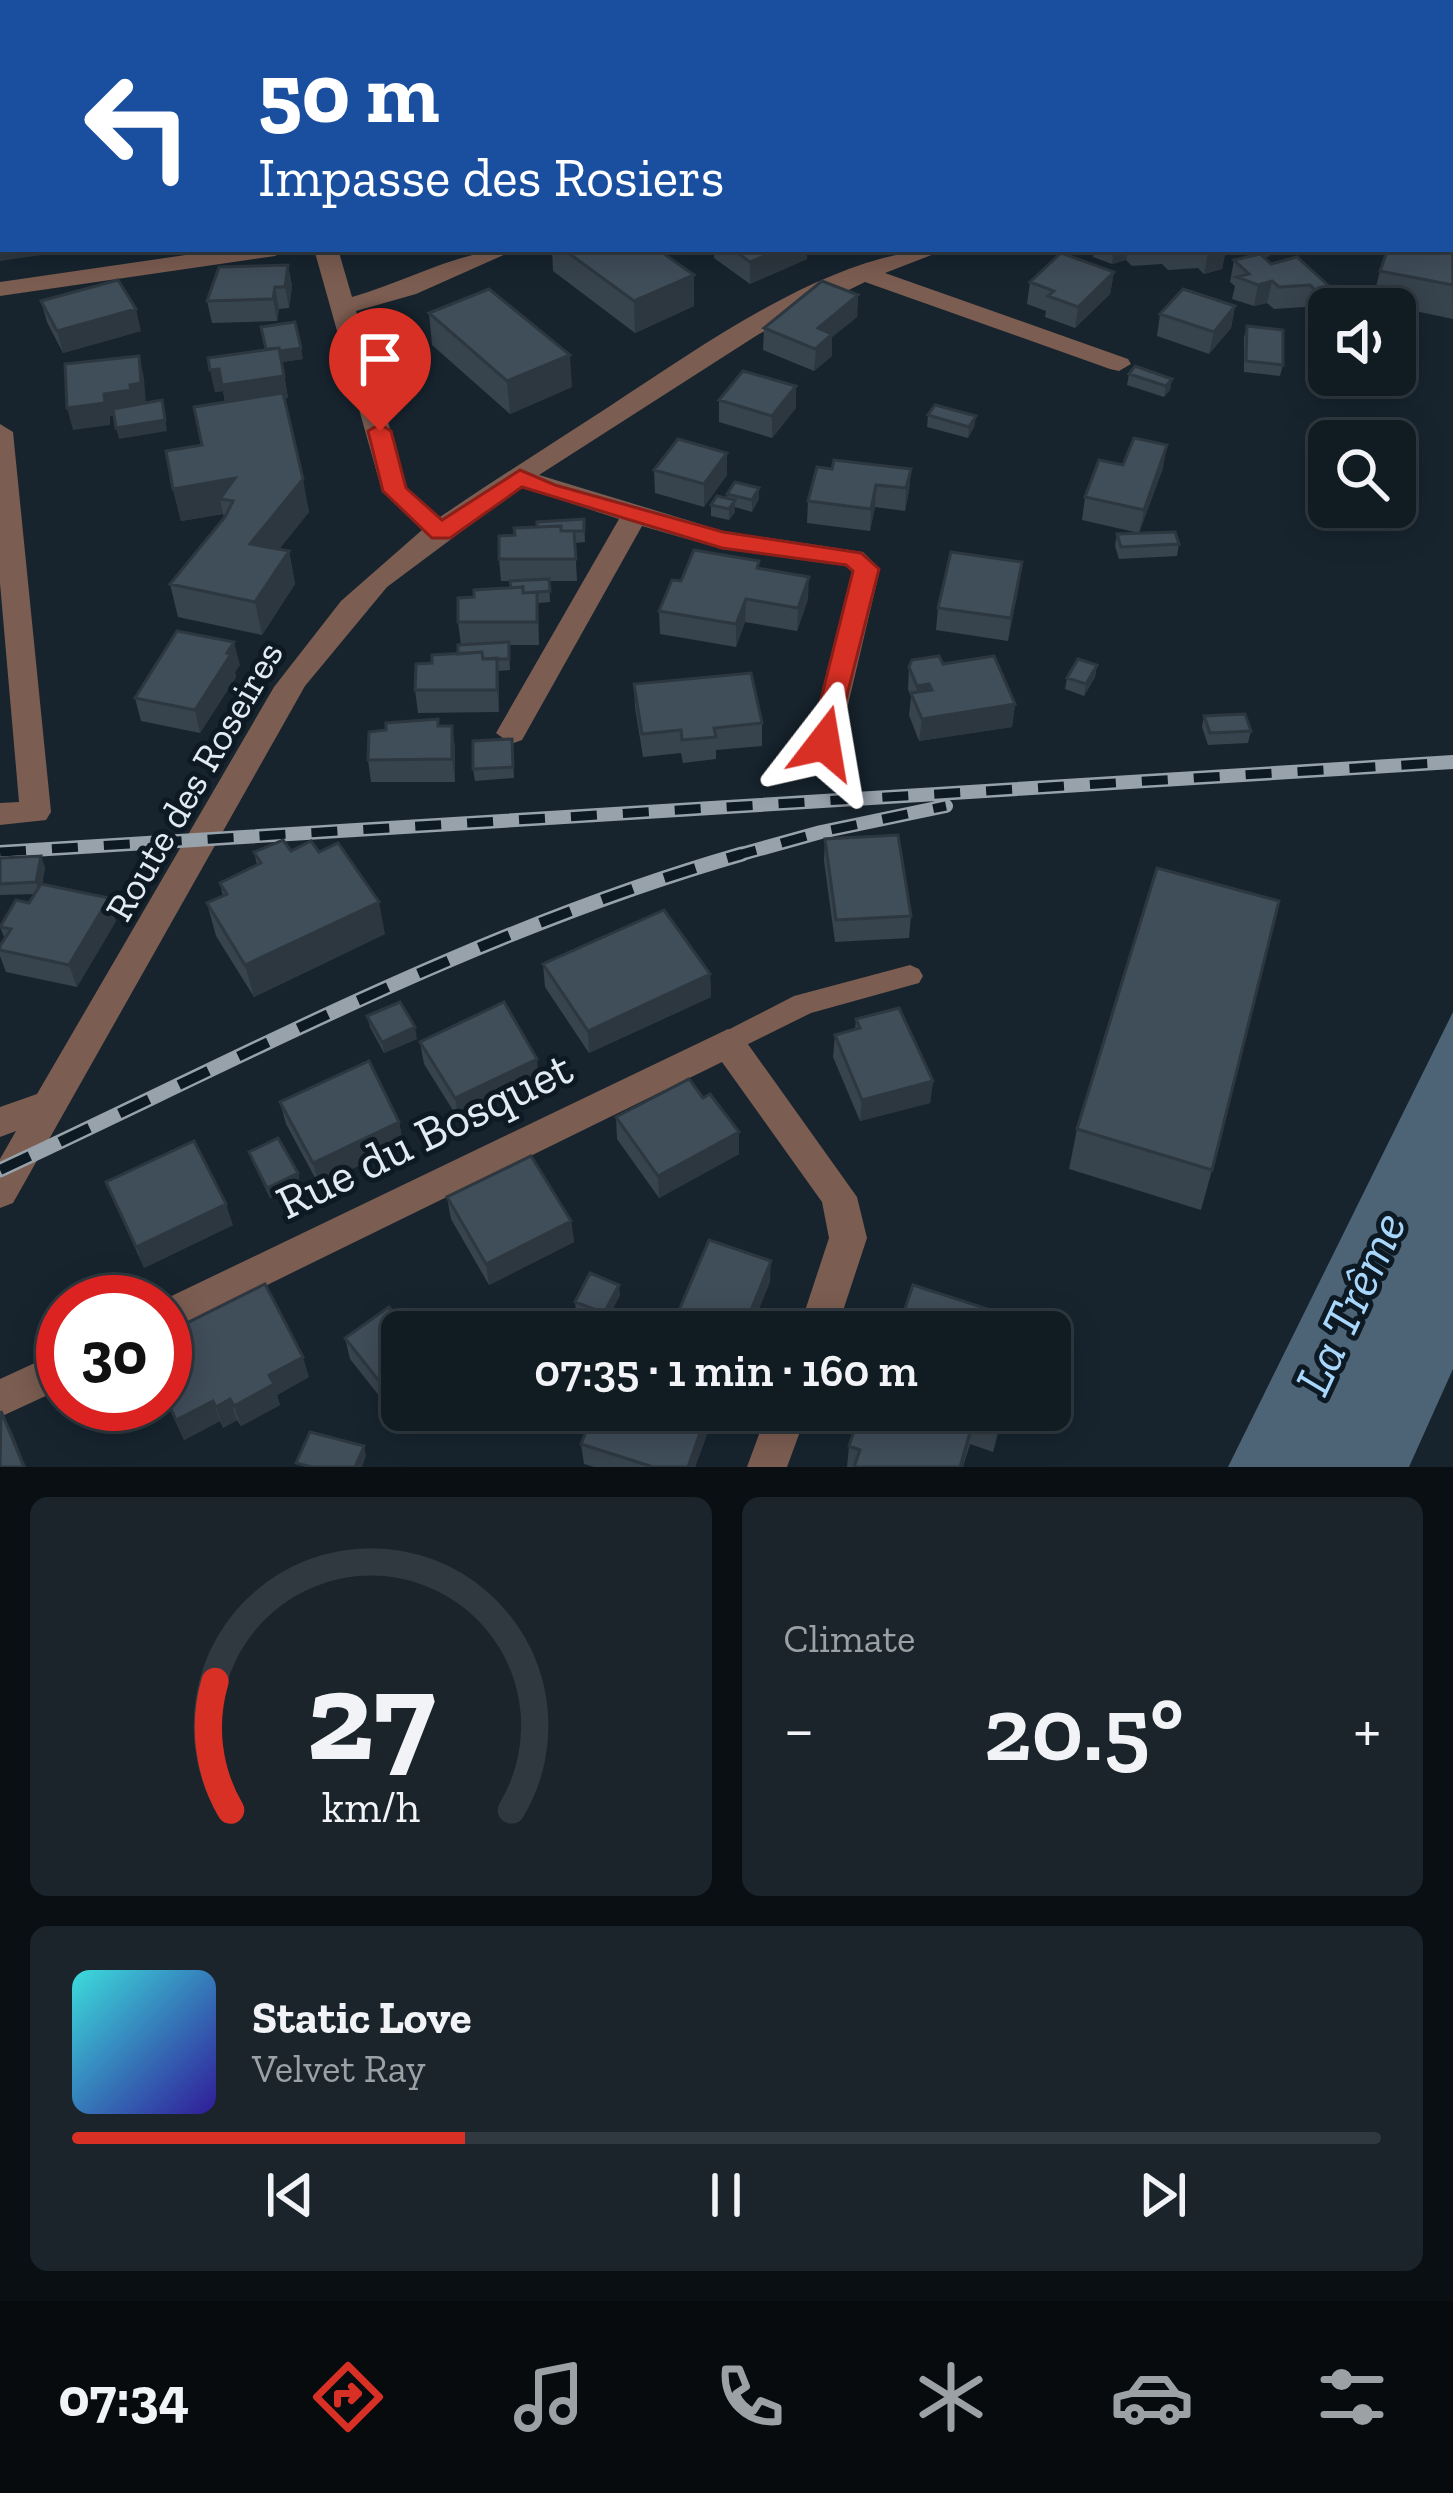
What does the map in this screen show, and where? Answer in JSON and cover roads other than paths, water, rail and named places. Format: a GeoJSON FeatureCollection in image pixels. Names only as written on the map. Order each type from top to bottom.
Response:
{"type":"FeatureCollection","features":[{"type":"Feature","properties":{"kind":"street"},"geometry":{"type":"LineString","coordinates":[[0,289],[254,252]]}},
{"type":"Feature","properties":{"kind":"street"},"geometry":{"type":"LineString","coordinates":[[327,252],[395,491],[441,533]]}},
{"type":"Feature","properties":{"kind":"street"},"geometry":{"type":"LineString","coordinates":[[343,308],[408,289],[498,252]]}},
{"type":"Feature","properties":{"kind":"street","name":"Route des Roseires"},"geometry":{"type":"LineString","coordinates":[[10,1177],[284,694],[327,634],[379,580],[520,477],[753,324],[860,272],[925,252]]}},
{"type":"Feature","properties":{"kind":"street"},"geometry":{"type":"LineString","coordinates":[[860,272],[1119,364]]}},
{"type":"Feature","properties":{"kind":"street"},"geometry":{"type":"LineString","coordinates":[[0,432],[6,546],[35,812],[0,814]]}},
{"type":"Feature","properties":{"kind":"street"},"geometry":{"type":"LineString","coordinates":[[520,477],[634,517],[722,540],[853,558],[866,569],[824,743]]}},
{"type":"Feature","properties":{"kind":"street"},"geometry":{"type":"LineString","coordinates":[[511,733],[634,517]]}},
{"type":"Feature","properties":{"kind":"street"},"geometry":{"type":"LineString","coordinates":[[728,1043],[839,1197],[848,1238],[825,1311]]}},
{"type":"Feature","properties":{"kind":"street","name":"Rue du Bosquet"},"geometry":{"type":"LineString","coordinates":[[192,1305],[728,1043]]}},
{"type":"Feature","properties":{"kind":"street"},"geometry":{"type":"LineString","coordinates":[[0,1122],[54,1103]]}},
{"type":"Feature","properties":{"kind":"street"},"geometry":{"type":"LineString","coordinates":[[0,1399],[36,1381]]}},
{"type":"Feature","properties":{"kind":"street"},"geometry":{"type":"LineString","coordinates":[[767,1467],[780,1431]]}},
{"type":"Feature","properties":{"kind":"lane"},"geometry":{"type":"LineString","coordinates":[[728,1043],[804,1004],[910,976]]}},
{"type":"Feature","properties":{"kind":"water","name":"La Trême"},"geometry":{"type":"Polygon","coordinates":[[[1453,1012],[1453,1369],[1409,1467],[1228,1467],[1453,1012]]]}},
{"type":"Feature","properties":{"kind":"railway"},"geometry":{"type":"LineString","coordinates":[[0,852],[1453,762]]}},
{"type":"Feature","properties":{"kind":"railway"},"geometry":{"type":"LineString","coordinates":[[731,857],[946,806]]}},
{"type":"Feature","properties":{"kind":"railway"},"geometry":{"type":"LineString","coordinates":[[0,1170],[457,957],[646,884],[742,854]]}}]}
